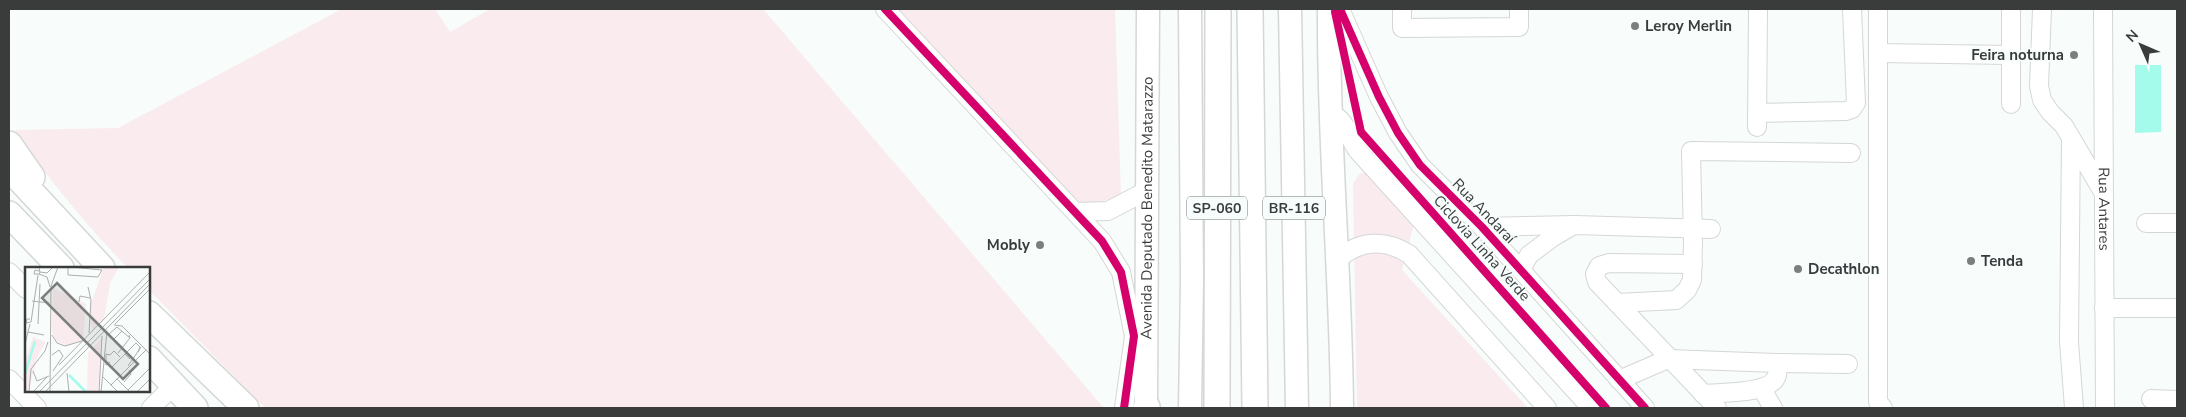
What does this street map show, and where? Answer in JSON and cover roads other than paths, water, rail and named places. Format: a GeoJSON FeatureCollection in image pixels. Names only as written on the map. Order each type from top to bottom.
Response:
{"type":"FeatureCollection","features":[{"type":"Feature","properties":{"kind":"highway","name":"SP-060"},"geometry":{"type":"LineString","coordinates":[[1217,408],[1218,9]]}},
{"type":"Feature","properties":{"kind":"highway","name":"SP-060"},"geometry":{"type":"LineString","coordinates":[[1250,9],[1255,408]]}},
{"type":"Feature","properties":{"kind":"highway"},"geometry":{"type":"LineString","coordinates":[[9,144],[94,260]]}},
{"type":"Feature","properties":{"kind":"highway"},"geometry":{"type":"LineString","coordinates":[[9,168],[94,260]]}},
{"type":"Feature","properties":{"kind":"highway"},"geometry":{"type":"LineString","coordinates":[[9,214],[60,267]]}},
{"type":"Feature","properties":{"kind":"highway"},"geometry":{"type":"LineString","coordinates":[[150,315],[246,408]]}},
{"type":"Feature","properties":{"kind":"highway"},"geometry":{"type":"LineString","coordinates":[[150,360],[195,408]]}},
{"type":"Feature","properties":{"kind":"main road","name":"Avenida Deputado Benedito Matarazzo"},"geometry":{"type":"LineString","coordinates":[[1141,408],[1148,190],[1148,9]]}},
{"type":"Feature","properties":{"kind":"main road"},"geometry":{"type":"LineString","coordinates":[[1190,9],[1192,281],[1190,408]]}},
{"type":"Feature","properties":{"kind":"main road","name":"BR-116"},"geometry":{"type":"LineString","coordinates":[[1290,9],[1297,408]]}},
{"type":"Feature","properties":{"kind":"main road"},"geometry":{"type":"LineString","coordinates":[[1329,9],[1342,408]]}},
{"type":"Feature","properties":{"kind":"street"},"geometry":{"type":"LineString","coordinates":[[885,9],[1102,241],[1121,272],[1134,336],[1141,408]]}},
{"type":"Feature","properties":{"kind":"street","name":"Rua Andaraí"},"geometry":{"type":"LineString","coordinates":[[1340,9],[1379,97],[1398,133],[1420,165],[1482,227],[1645,408]]}},
{"type":"Feature","properties":{"kind":"street"},"geometry":{"type":"LineString","coordinates":[[1402,9],[1402,28],[1519,28],[1519,9]]}},
{"type":"Feature","properties":{"kind":"street"},"geometry":{"type":"LineString","coordinates":[[1758,9],[1757,120],[1852,109],[1856,103],[1852,9]]}},
{"type":"Feature","properties":{"kind":"street"},"geometry":{"type":"LineString","coordinates":[[1878,9],[1878,402],[1883,408]]}},
{"type":"Feature","properties":{"kind":"street"},"geometry":{"type":"LineString","coordinates":[[2011,9],[2011,104]]}},
{"type":"Feature","properties":{"kind":"street"},"geometry":{"type":"LineString","coordinates":[[2042,9],[2039,86],[2046,106],[2064,126],[2103,192]]}},
{"type":"Feature","properties":{"kind":"street","name":"Rua Antares"},"geometry":{"type":"LineString","coordinates":[[2102,9],[2106,408]]}},
{"type":"Feature","properties":{"kind":"street"},"geometry":{"type":"LineString","coordinates":[[1878,53],[2011,55]]}},
{"type":"Feature","properties":{"kind":"street"},"geometry":{"type":"LineString","coordinates":[[1331,113],[1343,120],[1351,142],[1358,151],[1591,408]]}},
{"type":"Feature","properties":{"kind":"street"},"geometry":{"type":"LineString","coordinates":[[2071,138],[2069,342],[2074,408]]}},
{"type":"Feature","properties":{"kind":"street"},"geometry":{"type":"LineString","coordinates":[[1617,304],[1676,300],[1688,290],[1692,280],[1693,264],[1702,229],[1691,151],[1851,153]]}},
{"type":"Feature","properties":{"kind":"street"},"geometry":{"type":"LineString","coordinates":[[1075,212],[1108,211],[1148,190]]}},
{"type":"Feature","properties":{"kind":"street"},"geometry":{"type":"LineString","coordinates":[[2146,223],[2177,223]]}},
{"type":"Feature","properties":{"kind":"street"},"geometry":{"type":"LineString","coordinates":[[1521,270],[1528,256],[1553,237],[1575,225]]}},
{"type":"Feature","properties":{"kind":"street"},"geometry":{"type":"LineString","coordinates":[[1482,227],[1575,225],[1702,229]]}},
{"type":"Feature","properties":{"kind":"street"},"geometry":{"type":"LineString","coordinates":[[1338,259],[1354,248],[1372,243],[1391,245],[1409,254],[1547,408]]}},
{"type":"Feature","properties":{"kind":"street"},"geometry":{"type":"LineString","coordinates":[[1693,264],[1609,263],[1599,266],[1595,274],[1597,282],[1617,304],[1717,408]]}},
{"type":"Feature","properties":{"kind":"street"},"geometry":{"type":"LineString","coordinates":[[9,272],[25,288]]}},
{"type":"Feature","properties":{"kind":"street"},"geometry":{"type":"LineString","coordinates":[[2104,308],[2177,308]]}},
{"type":"Feature","properties":{"kind":"street"},"geometry":{"type":"LineString","coordinates":[[1619,380],[1668,359],[1848,364]]}},
{"type":"Feature","properties":{"kind":"street"},"geometry":{"type":"LineString","coordinates":[[1703,394],[1762,390],[1771,384],[1777,376],[1778,363]]}},
{"type":"Feature","properties":{"kind":"street"},"geometry":{"type":"LineString","coordinates":[[9,379],[37,408]]}},
{"type":"Feature","properties":{"kind":"street"},"geometry":{"type":"LineString","coordinates":[[151,408],[173,386]]}},
{"type":"Feature","properties":{"kind":"street"},"geometry":{"type":"LineString","coordinates":[[1762,390],[1773,408]]}},
{"type":"Feature","properties":{"kind":"street"},"geometry":{"type":"LineString","coordinates":[[2151,399],[2177,400]]}},
{"type":"Feature","properties":{"kind":"place","name":"Leroy Merlin"},"geometry":{"type":"Point","coordinates":[1635,26]}},
{"type":"Feature","properties":{"kind":"place","name":"Feira noturna"},"geometry":{"type":"Point","coordinates":[2074,55]}},
{"type":"Feature","properties":{"kind":"place","name":"Mobly"},"geometry":{"type":"Point","coordinates":[1040,245]}},
{"type":"Feature","properties":{"kind":"place","name":"Tenda"},"geometry":{"type":"Point","coordinates":[1971,261]}},
{"type":"Feature","properties":{"kind":"place","name":"Decathlon"},"geometry":{"type":"Point","coordinates":[1798,269]}}]}
